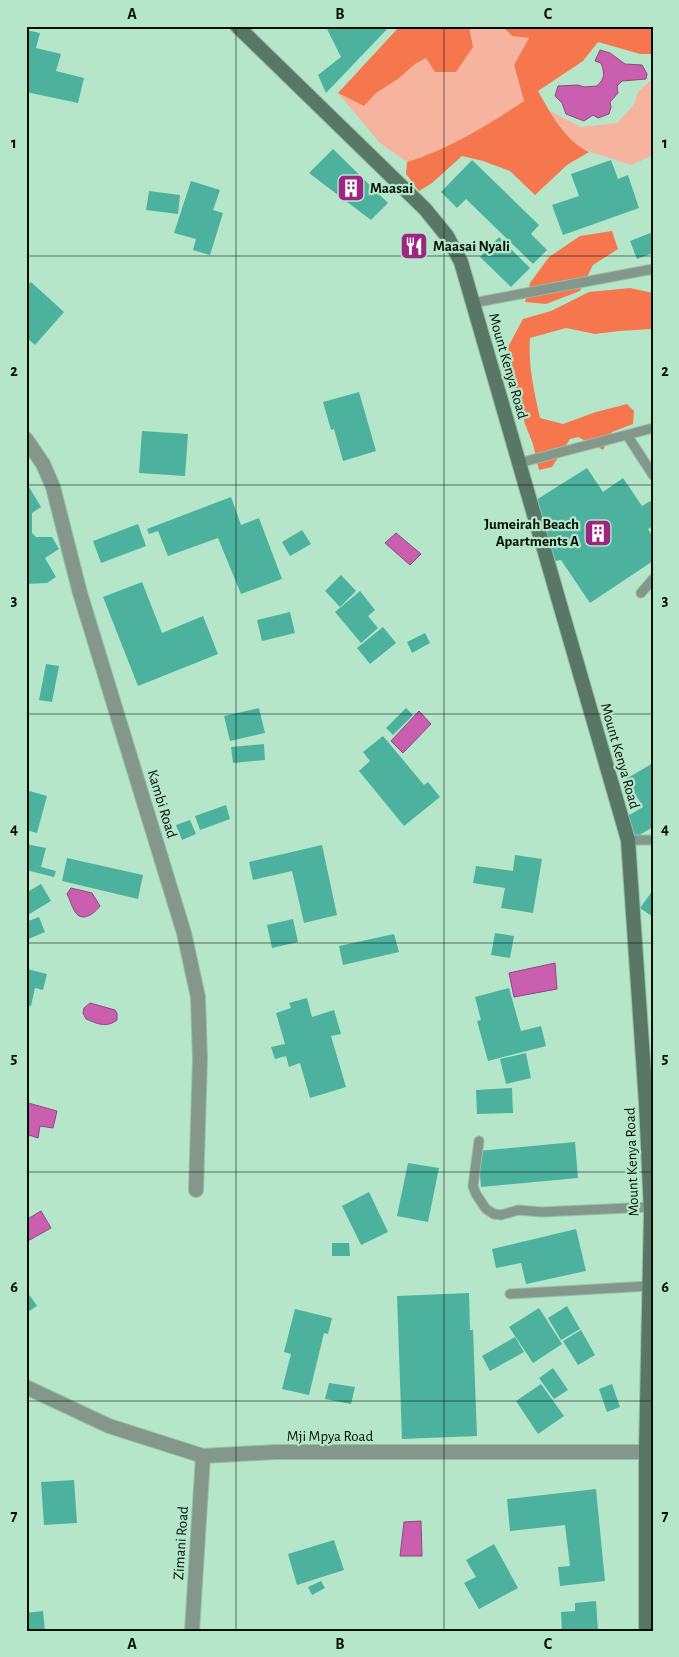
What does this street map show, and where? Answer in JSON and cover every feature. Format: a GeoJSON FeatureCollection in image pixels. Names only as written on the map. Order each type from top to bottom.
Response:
{"type":"FeatureCollection","features":[{"type":"Feature","properties":{"kind":"main road","name":"Mount Kenya Road"},"geometry":{"type":"LineString","coordinates":[[237,26],[425,209],[447,236],[461,262],[628,840],[646,1103],[651,1211],[649,1286],[650,1451],[646,1631]]}},
{"type":"Feature","properties":{"kind":"street","name":"Kambi Road"},"geometry":{"type":"LineString","coordinates":[[26,439],[43,464],[53,487],[80,593],[184,933],[198,997],[200,1058],[196,1190]]}},
{"type":"Feature","properties":{"kind":"street","name":"Mji Mpya Road"},"geometry":{"type":"LineString","coordinates":[[26,1387],[109,1426],[203,1456],[276,1452],[650,1451]]}},
{"type":"Feature","properties":{"kind":"street","name":"Zimani Road"},"geometry":{"type":"LineString","coordinates":[[192,1631],[203,1456]]}},
{"type":"Feature","properties":{"kind":"lane"},"geometry":{"type":"LineString","coordinates":[[473,304],[653,269]]}},
{"type":"Feature","properties":{"kind":"lane"},"geometry":{"type":"LineString","coordinates":[[519,463],[653,428]]}},
{"type":"Feature","properties":{"kind":"lane"},"geometry":{"type":"LineString","coordinates":[[627,435],[653,475]]}},
{"type":"Feature","properties":{"kind":"lane"},"geometry":{"type":"LineString","coordinates":[[641,593],[653,579]]}},
{"type":"Feature","properties":{"kind":"lane"},"geometry":{"type":"LineString","coordinates":[[628,840],[653,840]]}},
{"type":"Feature","properties":{"kind":"lane"},"geometry":{"type":"LineString","coordinates":[[479,1141],[473,1186],[486,1209],[494,1214],[501,1215],[518,1210],[542,1212],[651,1211]]}},
{"type":"Feature","properties":{"kind":"lane"},"geometry":{"type":"LineString","coordinates":[[510,1294],[649,1286]]}},
{"type":"Feature","properties":{"kind":"shaded area"},"geometry":{"type":"Polygon","coordinates":[[[400,26],[469,26],[473,47],[456,72],[435,72],[426,58],[376,93],[364,106],[338,93],[400,26]]]}},
{"type":"Feature","properties":{"kind":"shaded area"},"geometry":{"type":"Polygon","coordinates":[[[469,26],[502,26],[512,36],[529,38],[514,65],[524,101],[468,136],[423,157],[407,162],[380,143],[338,93],[364,106],[376,93],[426,58],[473,47],[469,26]]]}},
{"type":"Feature","properties":{"kind":"shaded area"},"geometry":{"type":"Polygon","coordinates":[[[502,26],[653,26],[653,54],[640,54],[598,42],[583,61],[538,91],[553,117],[566,134],[581,148],[589,152],[567,165],[535,195],[510,171],[462,156],[432,183],[419,191],[406,174],[407,162],[423,157],[468,136],[524,101],[514,65],[529,38],[512,36],[502,26]]]}},
{"type":"Feature","properties":{"kind":"shaded area"},"geometry":{"type":"Polygon","coordinates":[[[600,50],[610,53],[625,64],[642,65],[647,74],[646,79],[622,81],[617,86],[618,93],[610,102],[609,114],[598,118],[593,115],[584,121],[566,114],[562,103],[555,96],[558,86],[597,86],[602,81],[604,76],[601,63],[595,61],[600,50]]]}},
{"type":"Feature","properties":{"kind":"shaded area"},"geometry":{"type":"Polygon","coordinates":[[[653,78],[653,154],[631,165],[579,148],[550,111],[581,127],[617,123],[634,105],[638,92],[653,78]]]}},
{"type":"Feature","properties":{"kind":"shaded area"},"geometry":{"type":"Polygon","coordinates":[[[612,231],[618,249],[593,265],[580,291],[546,304],[525,302],[530,283],[549,257],[580,236],[612,231]]]}},
{"type":"Feature","properties":{"kind":"shaded area"},"geometry":{"type":"Polygon","coordinates":[[[630,288],[653,293],[653,328],[595,334],[566,328],[530,338],[531,368],[540,418],[563,424],[596,412],[627,404],[634,411],[633,424],[612,432],[603,450],[578,437],[570,439],[552,467],[539,470],[533,444],[525,424],[516,391],[508,347],[523,319],[551,311],[589,292],[630,288]]]}},
{"type":"Feature","properties":{"kind":"shaded area"},"geometry":{"type":"Polygon","coordinates":[[[396,533],[421,554],[410,565],[385,543],[396,533]]]}},
{"type":"Feature","properties":{"kind":"shaded area"},"geometry":{"type":"Polygon","coordinates":[[[419,711],[431,724],[403,753],[391,741],[419,711]]]}},
{"type":"Feature","properties":{"kind":"shaded area"},"geometry":{"type":"Polygon","coordinates":[[[71,888],[92,893],[100,906],[87,916],[80,916],[74,910],[67,894],[71,888]]]}},
{"type":"Feature","properties":{"kind":"shaded area"},"geometry":{"type":"Polygon","coordinates":[[[555,963],[557,989],[514,997],[509,973],[555,963]]]}},
{"type":"Feature","properties":{"kind":"shaded area"},"geometry":{"type":"Polygon","coordinates":[[[90,1003],[115,1010],[117,1020],[106,1025],[86,1019],[83,1013],[84,1008],[90,1003]]]}},
{"type":"Feature","properties":{"kind":"shaded area"},"geometry":{"type":"Polygon","coordinates":[[[28,1103],[57,1111],[53,1128],[40,1126],[38,1138],[26,1134],[26,1110],[28,1103]]]}},
{"type":"Feature","properties":{"kind":"shaded area"},"geometry":{"type":"Polygon","coordinates":[[[41,1211],[51,1228],[26,1242],[26,1220],[41,1211]]]}},
{"type":"Feature","properties":{"kind":"shaded area"},"geometry":{"type":"Polygon","coordinates":[[[421,1521],[422,1556],[400,1556],[404,1522],[421,1521]]]}},
{"type":"Feature","properties":{"kind":"building"},"geometry":{"type":"Polygon","coordinates":[[[327,26],[390,26],[326,93],[318,75],[341,57],[327,26]]]}},
{"type":"Feature","properties":{"kind":"building"},"geometry":{"type":"Polygon","coordinates":[[[26,30],[40,33],[36,48],[61,54],[56,71],[84,78],[78,103],[26,92],[26,30]]]}},
{"type":"Feature","properties":{"kind":"building","name":"Maasai"},"geometry":{"type":"Polygon","coordinates":[[[333,149],[388,203],[371,220],[309,173],[333,149]]]}},
{"type":"Feature","properties":{"kind":"building"},"geometry":{"type":"Polygon","coordinates":[[[472,160],[539,225],[531,234],[547,250],[533,264],[466,199],[457,208],[441,192],[472,160]]]}},
{"type":"Feature","properties":{"kind":"building"},"geometry":{"type":"Polygon","coordinates":[[[611,160],[618,179],[628,175],[639,208],[563,235],[552,205],[579,196],[571,174],[611,160]]]}},
{"type":"Feature","properties":{"kind":"building"},"geometry":{"type":"Polygon","coordinates":[[[191,181],[220,190],[213,210],[223,213],[210,255],[193,250],[196,239],[174,233],[191,181]]]}},
{"type":"Feature","properties":{"kind":"building"},"geometry":{"type":"Polygon","coordinates":[[[149,191],[180,195],[178,214],[146,210],[149,191]]]}},
{"type":"Feature","properties":{"kind":"building"},"geometry":{"type":"Polygon","coordinates":[[[653,232],[653,253],[637,259],[630,241],[653,232]]]}},
{"type":"Feature","properties":{"kind":"building"},"geometry":{"type":"Polygon","coordinates":[[[499,237],[530,268],[511,287],[480,257],[499,237]]]}},
{"type":"Feature","properties":{"kind":"building"},"geometry":{"type":"Polygon","coordinates":[[[31,282],[64,312],[35,345],[26,337],[26,287],[31,282]]]}},
{"type":"Feature","properties":{"kind":"building"},"geometry":{"type":"Polygon","coordinates":[[[359,392],[376,451],[343,461],[334,429],[331,430],[323,402],[359,392]]]}},
{"type":"Feature","properties":{"kind":"building"},"geometry":{"type":"Polygon","coordinates":[[[142,431],[188,434],[185,476],[139,473],[142,431]]]}},
{"type":"Feature","properties":{"kind":"building","name":"Jumeirah Beach Apartments A"},"geometry":{"type":"Polygon","coordinates":[[[587,468],[603,492],[623,478],[642,506],[650,501],[653,505],[653,526],[648,529],[653,537],[653,561],[590,603],[561,560],[555,561],[536,500],[587,468]]]}},
{"type":"Feature","properties":{"kind":"building"},"geometry":{"type":"Polygon","coordinates":[[[26,482],[41,507],[32,513],[32,533],[36,537],[52,537],[59,549],[45,558],[56,577],[47,583],[26,584],[26,482]]]}},
{"type":"Feature","properties":{"kind":"building"},"geometry":{"type":"Polygon","coordinates":[[[231,497],[241,525],[259,518],[282,579],[241,594],[218,538],[168,556],[158,531],[149,534],[147,529],[231,497]]]}},
{"type":"Feature","properties":{"kind":"building"},"geometry":{"type":"Polygon","coordinates":[[[138,524],[146,546],[101,563],[93,541],[138,524]]]}},
{"type":"Feature","properties":{"kind":"building"},"geometry":{"type":"Polygon","coordinates":[[[302,530],[311,544],[290,556],[282,542],[302,530]]]}},
{"type":"Feature","properties":{"kind":"building"},"geometry":{"type":"Polygon","coordinates":[[[341,575],[356,591],[340,607],[325,591],[341,575]]]}},
{"type":"Feature","properties":{"kind":"building"},"geometry":{"type":"Polygon","coordinates":[[[142,582],[162,633],[203,616],[218,654],[138,686],[103,597],[142,582]]]}},
{"type":"Feature","properties":{"kind":"building"},"geometry":{"type":"Polygon","coordinates":[[[360,591],[375,610],[368,616],[378,628],[361,643],[335,612],[360,591]]]}},
{"type":"Feature","properties":{"kind":"building"},"geometry":{"type":"Polygon","coordinates":[[[290,612],[295,633],[262,641],[257,620],[290,612]]]}},
{"type":"Feature","properties":{"kind":"building"},"geometry":{"type":"Polygon","coordinates":[[[383,627],[396,643],[370,664],[357,648],[383,627]]]}},
{"type":"Feature","properties":{"kind":"building"},"geometry":{"type":"Polygon","coordinates":[[[425,633],[430,643],[412,653],[407,642],[425,633]]]}},
{"type":"Feature","properties":{"kind":"building"},"geometry":{"type":"Polygon","coordinates":[[[46,664],[59,666],[52,702],[39,700],[46,664]]]}},
{"type":"Feature","properties":{"kind":"building"},"geometry":{"type":"Polygon","coordinates":[[[259,708],[265,733],[230,741],[224,716],[259,708]]]}},
{"type":"Feature","properties":{"kind":"building"},"geometry":{"type":"Polygon","coordinates":[[[406,708],[413,715],[393,735],[386,728],[406,708]]]}},
{"type":"Feature","properties":{"kind":"building"},"geometry":{"type":"Polygon","coordinates":[[[383,736],[424,785],[428,782],[440,797],[404,826],[359,771],[370,761],[363,752],[383,736]]]}},
{"type":"Feature","properties":{"kind":"building"},"geometry":{"type":"Polygon","coordinates":[[[264,744],[265,760],[233,763],[231,747],[264,744]]]}},
{"type":"Feature","properties":{"kind":"building"},"geometry":{"type":"Polygon","coordinates":[[[653,763],[653,827],[636,837],[624,818],[643,807],[626,779],[653,763]]]}},
{"type":"Feature","properties":{"kind":"building"},"geometry":{"type":"Polygon","coordinates":[[[26,790],[47,796],[37,833],[26,830],[26,790]]]}},
{"type":"Feature","properties":{"kind":"building"},"geometry":{"type":"Polygon","coordinates":[[[226,805],[230,819],[200,830],[195,816],[226,805]]]}},
{"type":"Feature","properties":{"kind":"building"},"geometry":{"type":"Polygon","coordinates":[[[190,820],[196,834],[182,840],[176,825],[190,820]]]}},
{"type":"Feature","properties":{"kind":"building"},"geometry":{"type":"Polygon","coordinates":[[[26,844],[46,848],[41,867],[56,871],[54,877],[26,870],[26,844]]]}},
{"type":"Feature","properties":{"kind":"building"},"geometry":{"type":"Polygon","coordinates":[[[322,845],[337,915],[304,923],[292,871],[253,880],[249,862],[322,845]]]}},
{"type":"Feature","properties":{"kind":"building"},"geometry":{"type":"Polygon","coordinates":[[[515,855],[542,859],[533,913],[501,908],[505,888],[473,883],[476,866],[513,871],[515,855]]]}},
{"type":"Feature","properties":{"kind":"building"},"geometry":{"type":"Polygon","coordinates":[[[67,858],[143,875],[138,899],[62,881],[67,858]]]}},
{"type":"Feature","properties":{"kind":"building"},"geometry":{"type":"Polygon","coordinates":[[[41,884],[51,901],[26,916],[26,887],[29,891],[41,884]]]}},
{"type":"Feature","properties":{"kind":"building"},"geometry":{"type":"Polygon","coordinates":[[[653,890],[653,917],[640,908],[653,890]]]}},
{"type":"Feature","properties":{"kind":"building"},"geometry":{"type":"Polygon","coordinates":[[[39,917],[45,932],[26,940],[26,922],[39,917]]]}},
{"type":"Feature","properties":{"kind":"building"},"geometry":{"type":"Polygon","coordinates":[[[293,919],[298,942],[272,948],[267,925],[293,919]]]}},
{"type":"Feature","properties":{"kind":"building"},"geometry":{"type":"Polygon","coordinates":[[[495,933],[514,936],[510,958],[491,955],[495,933]]]}},
{"type":"Feature","properties":{"kind":"building"},"geometry":{"type":"Polygon","coordinates":[[[394,934],[399,952],[343,965],[339,946],[394,934]]]}},
{"type":"Feature","properties":{"kind":"building"},"geometry":{"type":"Polygon","coordinates":[[[27,969],[47,974],[43,990],[35,988],[31,1006],[26,1005],[27,969]]]}},
{"type":"Feature","properties":{"kind":"building"},"geometry":{"type":"Polygon","coordinates":[[[509,988],[521,1031],[541,1026],[546,1046],[488,1061],[477,1021],[481,1020],[475,997],[509,988]]]}},
{"type":"Feature","properties":{"kind":"building"},"geometry":{"type":"Polygon","coordinates":[[[307,998],[312,1017],[334,1010],[341,1034],[331,1036],[346,1087],[310,1098],[300,1063],[289,1067],[286,1056],[275,1059],[271,1047],[285,1044],[276,1013],[291,1008],[289,1003],[307,998]]]}},
{"type":"Feature","properties":{"kind":"building"},"geometry":{"type":"Polygon","coordinates":[[[526,1053],[531,1078],[506,1084],[500,1059],[526,1053]]]}},
{"type":"Feature","properties":{"kind":"building"},"geometry":{"type":"Polygon","coordinates":[[[512,1088],[513,1113],[477,1114],[476,1090],[512,1088]]]}},
{"type":"Feature","properties":{"kind":"building"},"geometry":{"type":"Polygon","coordinates":[[[575,1142],[578,1178],[481,1187],[478,1151],[575,1142]]]}},
{"type":"Feature","properties":{"kind":"building"},"geometry":{"type":"Polygon","coordinates":[[[408,1163],[439,1168],[428,1222],[397,1216],[408,1163]]]}},
{"type":"Feature","properties":{"kind":"building"},"geometry":{"type":"Polygon","coordinates":[[[369,1192],[388,1232],[361,1245],[342,1206],[369,1192]]]}},
{"type":"Feature","properties":{"kind":"building"},"geometry":{"type":"Polygon","coordinates":[[[576,1229],[586,1271],[526,1284],[521,1263],[496,1268],[492,1249],[576,1229]]]}},
{"type":"Feature","properties":{"kind":"building"},"geometry":{"type":"Polygon","coordinates":[[[332,1243],[349,1243],[350,1256],[332,1256],[332,1243]]]}},
{"type":"Feature","properties":{"kind":"building"},"geometry":{"type":"Polygon","coordinates":[[[26,1290],[37,1306],[26,1313],[26,1290]]]}},
{"type":"Feature","properties":{"kind":"building"},"geometry":{"type":"Polygon","coordinates":[[[469,1293],[470,1330],[473,1330],[477,1436],[402,1439],[397,1296],[469,1293]]]}},
{"type":"Feature","properties":{"kind":"building"},"geometry":{"type":"Polygon","coordinates":[[[567,1306],[580,1329],[561,1340],[548,1318],[567,1306]]]}},
{"type":"Feature","properties":{"kind":"building"},"geometry":{"type":"Polygon","coordinates":[[[539,1308],[562,1344],[533,1363],[509,1327],[539,1308]]]}},
{"type":"Feature","properties":{"kind":"building"},"geometry":{"type":"Polygon","coordinates":[[[295,1309],[332,1318],[328,1334],[324,1333],[309,1395],[282,1389],[291,1354],[284,1352],[295,1309]]]}},
{"type":"Feature","properties":{"kind":"building"},"geometry":{"type":"Polygon","coordinates":[[[581,1330],[595,1355],[578,1365],[563,1341],[581,1330]]]}},
{"type":"Feature","properties":{"kind":"building"},"geometry":{"type":"Polygon","coordinates":[[[515,1337],[524,1352],[490,1371],[482,1356],[515,1337]]]}},
{"type":"Feature","properties":{"kind":"building"},"geometry":{"type":"Polygon","coordinates":[[[553,1368],[568,1390],[554,1399],[539,1378],[553,1368]]]}},
{"type":"Feature","properties":{"kind":"building"},"geometry":{"type":"Polygon","coordinates":[[[329,1383],[355,1387],[351,1404],[325,1399],[329,1383]]]}},
{"type":"Feature","properties":{"kind":"building"},"geometry":{"type":"Polygon","coordinates":[[[541,1384],[564,1416],[538,1434],[516,1401],[541,1384]]]}},
{"type":"Feature","properties":{"kind":"building"},"geometry":{"type":"Polygon","coordinates":[[[612,1384],[620,1407],[607,1412],[599,1389],[612,1384]]]}},
{"type":"Feature","properties":{"kind":"building"},"geometry":{"type":"Polygon","coordinates":[[[74,1480],[77,1523],[44,1525],[41,1482],[74,1480]]]}},
{"type":"Feature","properties":{"kind":"building"},"geometry":{"type":"Polygon","coordinates":[[[596,1489],[605,1581],[560,1586],[558,1567],[570,1566],[565,1525],[510,1531],[507,1499],[596,1489]]]}},
{"type":"Feature","properties":{"kind":"building"},"geometry":{"type":"Polygon","coordinates":[[[334,1540],[344,1570],[297,1585],[288,1554],[334,1540]]]}},
{"type":"Feature","properties":{"kind":"building"},"geometry":{"type":"Polygon","coordinates":[[[494,1544],[518,1588],[479,1609],[464,1583],[476,1577],[466,1560],[494,1544]]]}},
{"type":"Feature","properties":{"kind":"building"},"geometry":{"type":"Polygon","coordinates":[[[321,1581],[325,1588],[312,1595],[308,1587],[321,1581]]]}},
{"type":"Feature","properties":{"kind":"building"},"geometry":{"type":"Polygon","coordinates":[[[596,1601],[598,1631],[562,1631],[561,1612],[575,1611],[575,1603],[596,1601]]]}},
{"type":"Feature","properties":{"kind":"building"},"geometry":{"type":"Polygon","coordinates":[[[43,1611],[45,1631],[26,1631],[26,1613],[43,1611]]]}},
{"type":"Feature","properties":{"kind":"place","name":"Maasai"},"geometry":{"type":"Point","coordinates":[351,188]}},
{"type":"Feature","properties":{"kind":"place","name":"Maasai Nyali"},"geometry":{"type":"Point","coordinates":[414,246]}},
{"type":"Feature","properties":{"kind":"place","name":"Jumeirah Beach Apartments A"},"geometry":{"type":"Point","coordinates":[598,533]}}]}
